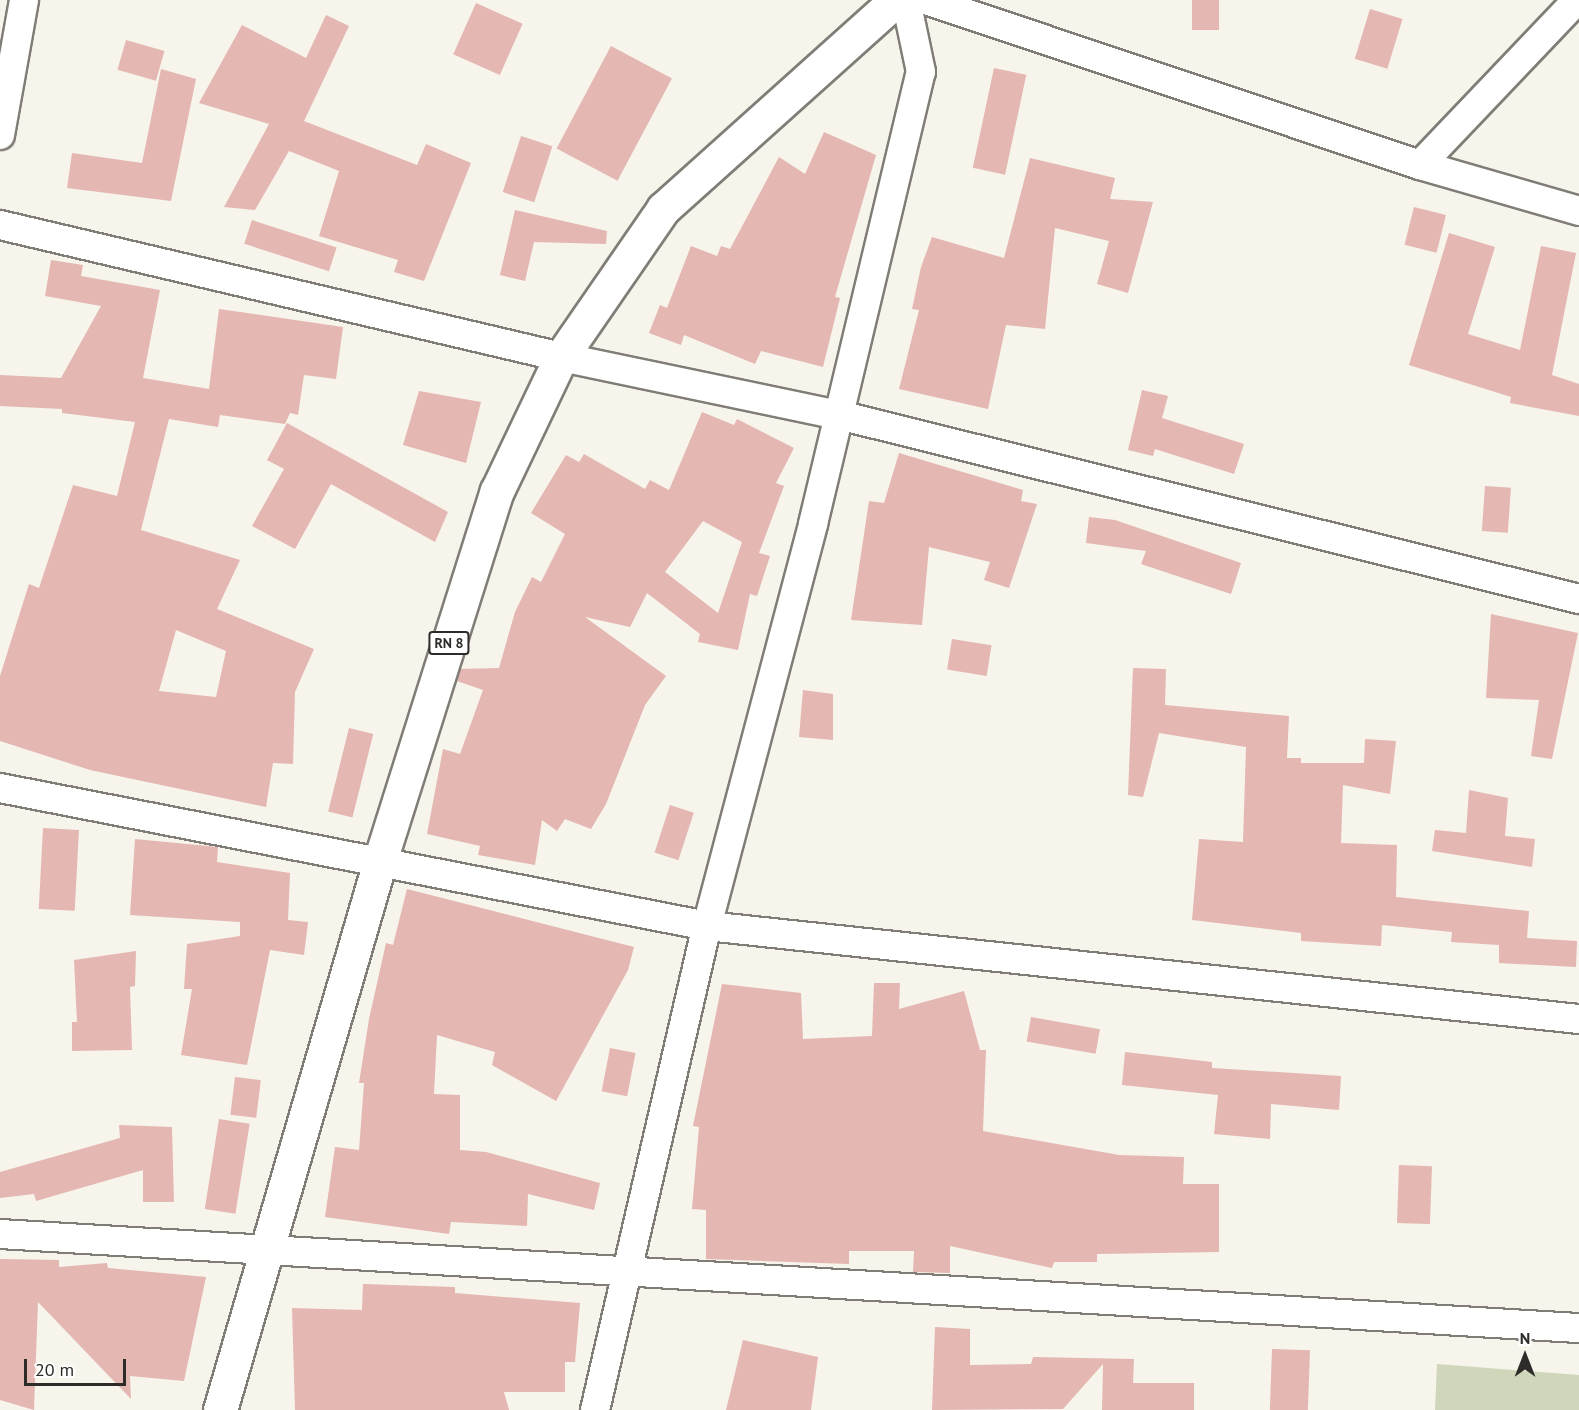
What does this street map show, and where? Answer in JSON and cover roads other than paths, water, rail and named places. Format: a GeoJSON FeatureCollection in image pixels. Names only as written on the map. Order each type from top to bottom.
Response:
{"type":"FeatureCollection","features":[{"type":"Feature","properties":{"kind":"main road","name":"RN 8"},"geometry":{"type":"LineString","coordinates":[[220,1410],[269,1251],[380,861],[497,491],[561,357],[663,209],[896,0]]}},
{"type":"Feature","properties":{"kind":"street"},"geometry":{"type":"LineString","coordinates":[[0,135],[24,0]]}},
{"type":"Feature","properties":{"kind":"street"},"geometry":{"type":"LineString","coordinates":[[595,1410],[707,926],[839,415],[921,72],[906,0]]}},
{"type":"Feature","properties":{"kind":"street"},"geometry":{"type":"LineString","coordinates":[[926,0],[1420,165],[1579,211]]}},
{"type":"Feature","properties":{"kind":"street"},"geometry":{"type":"LineString","coordinates":[[1420,165],[1577,0]]}},
{"type":"Feature","properties":{"kind":"street"},"geometry":{"type":"LineString","coordinates":[[0,225],[561,357],[839,415],[1579,599]]}},
{"type":"Feature","properties":{"kind":"street"},"geometry":{"type":"LineString","coordinates":[[0,789],[707,926],[1579,1018]]}},
{"type":"Feature","properties":{"kind":"street"},"geometry":{"type":"LineString","coordinates":[[0,1234],[626,1274],[1579,1328]]}}]}
